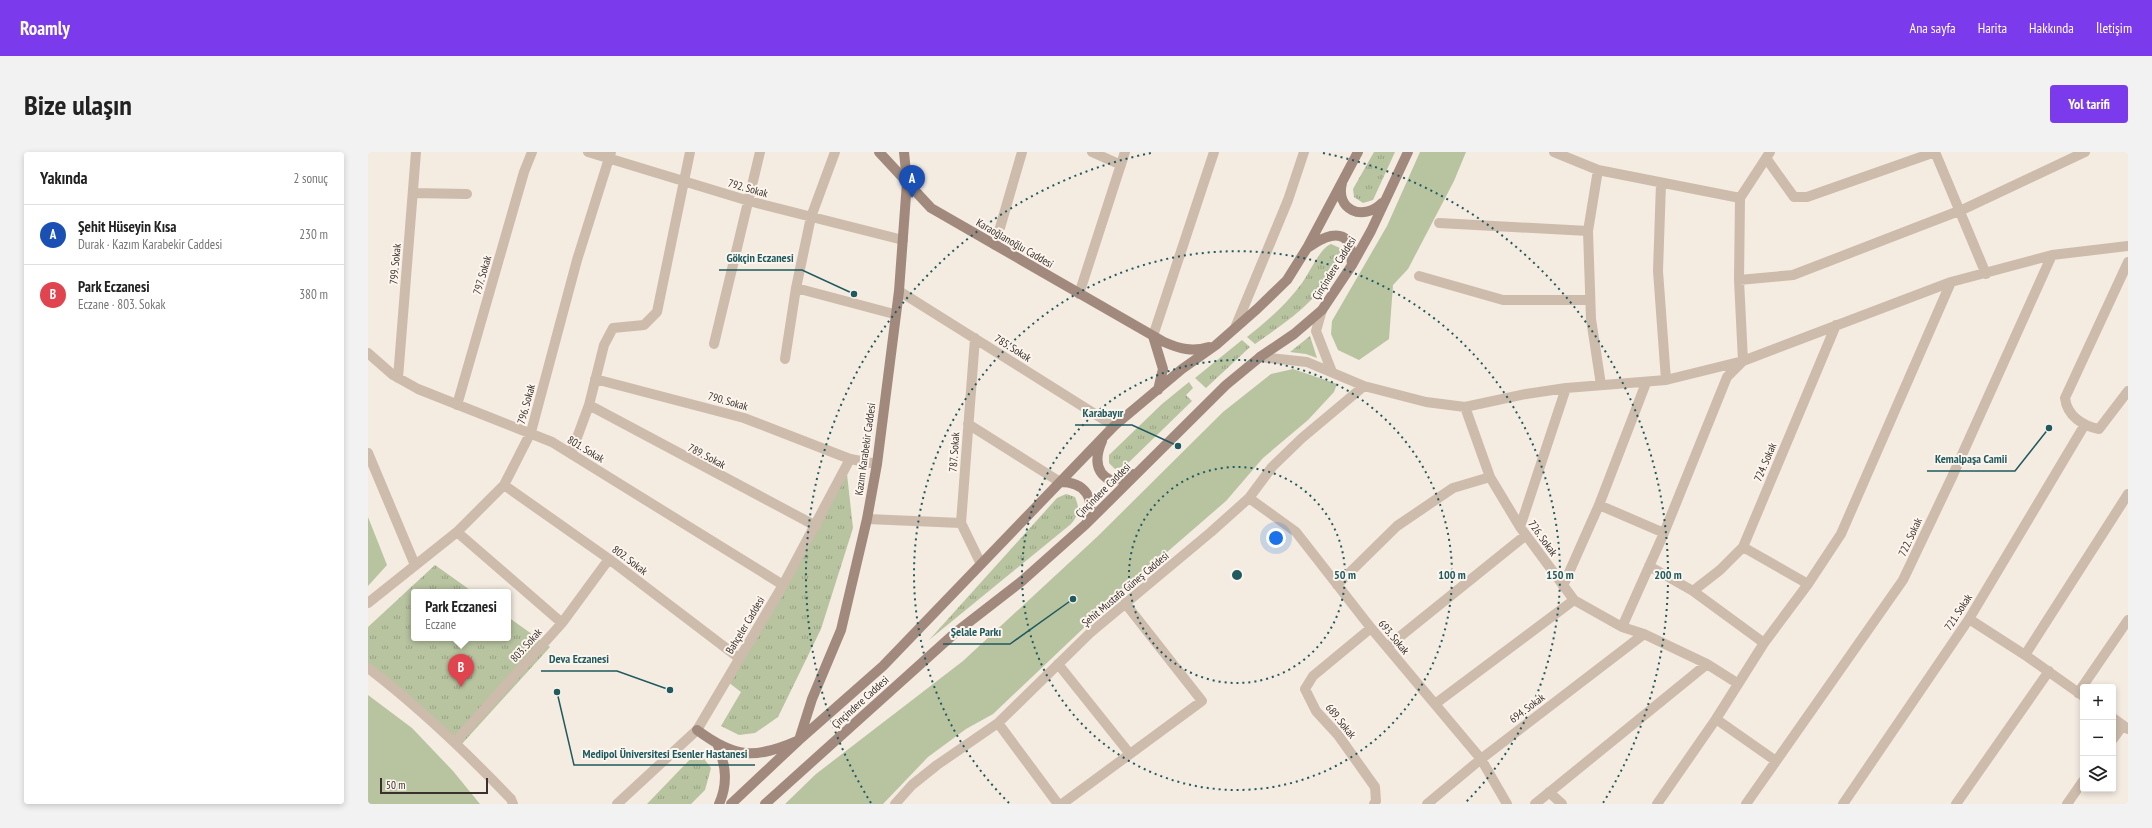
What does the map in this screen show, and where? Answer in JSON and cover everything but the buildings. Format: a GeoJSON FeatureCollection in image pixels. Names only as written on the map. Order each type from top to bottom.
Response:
{"type":"FeatureCollection","features":[{"type":"Feature","properties":{"kind":"main road","name":"Karaoğlanoğlu Caddesi"},"geometry":{"type":"LineString","coordinates":[[879,152],[931,208],[1079,294],[1176,348],[1196,350],[1216,345]]}},
{"type":"Feature","properties":{"kind":"main road","name":"Kazım Karabekir Caddesi"},"geometry":{"type":"LineString","coordinates":[[799,740],[812,699],[840,630],[867,519],[877,464],[894,314],[899,291],[907,182],[904,152]]}},
{"type":"Feature","properties":{"kind":"main road","name":"Çinçindere Caddesi"},"geometry":{"type":"LineString","coordinates":[[731,804],[799,740],[883,666],[1105,434],[1158,391],[1182,369],[1216,345],[1287,280],[1307,248],[1344,175],[1358,152]]}},
{"type":"Feature","properties":{"kind":"main road","name":"Çinçindere Caddesi"},"geometry":{"type":"LineString","coordinates":[[765,804],[955,633],[1022,581],[1086,524],[1138,471],[1226,386],[1260,357],[1294,334],[1322,310],[1352,265],[1408,152]]}},
{"type":"Feature","properties":{"kind":"main road"},"geometry":{"type":"LineString","coordinates":[[1344,175],[1341,185],[1341,195],[1350,209],[1358,213],[1375,211],[1385,201]]}},
{"type":"Feature","properties":{"kind":"main road"},"geometry":{"type":"LineString","coordinates":[[1307,248],[1328,235],[1337,236],[1347,240],[1350,246],[1352,265]]}},
{"type":"Feature","properties":{"kind":"main road"},"geometry":{"type":"LineString","coordinates":[[1153,336],[1163,369],[1158,391]]}},
{"type":"Feature","properties":{"kind":"main road"},"geometry":{"type":"LineString","coordinates":[[1105,434],[1097,452],[1096,462],[1099,471],[1105,478],[1112,481],[1138,471]]}},
{"type":"Feature","properties":{"kind":"main road"},"geometry":{"type":"LineString","coordinates":[[1060,482],[1071,483],[1086,492],[1091,501],[1091,510],[1086,524]]}},
{"type":"Feature","properties":{"kind":"main road"},"geometry":{"type":"LineString","coordinates":[[696,730],[718,746],[738,752],[759,752],[778,749],[799,740]]}},
{"type":"Feature","properties":{"kind":"main road"},"geometry":{"type":"LineString","coordinates":[[718,746],[725,763],[725,784],[719,804]]}},
{"type":"Feature","properties":{"kind":"street","name":"799. Sokak"},"geometry":{"type":"LineString","coordinates":[[398,378],[416,152]]}},
{"type":"Feature","properties":{"kind":"street","name":"797. Sokak"},"geometry":{"type":"LineString","coordinates":[[457,405],[524,172],[532,152]]}},
{"type":"Feature","properties":{"kind":"street","name":"792. Sokak"},"geometry":{"type":"LineString","coordinates":[[588,152],[610,156],[748,201],[903,240]]}},
{"type":"Feature","properties":{"kind":"street"},"geometry":{"type":"LineString","coordinates":[[571,454],[589,405],[604,345],[613,328],[644,325],[656,312],[690,152]]}},
{"type":"Feature","properties":{"kind":"street"},"geometry":{"type":"LineString","coordinates":[[714,344],[760,152]]}},
{"type":"Feature","properties":{"kind":"street"},"geometry":{"type":"LineString","coordinates":[[785,359],[796,288],[811,217],[835,152]]}},
{"type":"Feature","properties":{"kind":"street"},"geometry":{"type":"LineString","coordinates":[[995,245],[1022,152]]}},
{"type":"Feature","properties":{"kind":"street"},"geometry":{"type":"LineString","coordinates":[[1092,152],[1121,164]]}},
{"type":"Feature","properties":{"kind":"street"},"geometry":{"type":"LineString","coordinates":[[1079,294],[1125,152]]}},
{"type":"Feature","properties":{"kind":"street"},"geometry":{"type":"LineString","coordinates":[[1153,336],[1214,152]]}},
{"type":"Feature","properties":{"kind":"street"},"geometry":{"type":"LineString","coordinates":[[1235,328],[1288,200],[1304,152]]}},
{"type":"Feature","properties":{"kind":"street"},"geometry":{"type":"LineString","coordinates":[[1554,152],[1598,170],[1740,198]]}},
{"type":"Feature","properties":{"kind":"street"},"geometry":{"type":"LineString","coordinates":[[1622,627],[1664,533],[1727,377],[1743,361],[1739,280],[1740,198],[1768,155],[1794,197],[1807,197],[1935,152],[1986,274]]}},
{"type":"Feature","properties":{"kind":"street"},"geometry":{"type":"LineString","coordinates":[[1739,280],[1793,275],[1959,211],[2085,152]]}},
{"type":"Feature","properties":{"kind":"street","name":"796. Sokak"},"geometry":{"type":"LineString","coordinates":[[368,604],[457,532],[504,485],[531,432],[577,260],[610,156]]}},
{"type":"Feature","properties":{"kind":"street"},"geometry":{"type":"LineString","coordinates":[[1598,170],[1588,231],[1590,300],[1601,385]]}},
{"type":"Feature","properties":{"kind":"street"},"geometry":{"type":"LineString","coordinates":[[1661,183],[1658,271],[1666,380]]}},
{"type":"Feature","properties":{"kind":"street"},"geometry":{"type":"LineString","coordinates":[[413,193],[467,194]]}},
{"type":"Feature","properties":{"kind":"street"},"geometry":{"type":"LineString","coordinates":[[1439,223],[1588,231]]}},
{"type":"Feature","properties":{"kind":"street"},"geometry":{"type":"LineString","coordinates":[[1260,357],[1307,362],[1364,386],[1426,402],[1465,407],[1526,394],[1566,388],[1646,383],[1666,380],[1743,361],[1951,282],[1986,274],[2052,255],[2128,246]]}},
{"type":"Feature","properties":{"kind":"street","name":"722. Sokak"},"geometry":{"type":"LineString","coordinates":[[1746,804],[1903,580],[1952,477],[2052,255]]}},
{"type":"Feature","properties":{"kind":"street"},"geometry":{"type":"LineString","coordinates":[[2128,262],[2065,398],[2066,405],[2070,412],[2084,426],[2099,429],[2128,391]]}},
{"type":"Feature","properties":{"kind":"street"},"geometry":{"type":"LineString","coordinates":[[1419,276],[1503,300],[1590,300]]}},
{"type":"Feature","properties":{"kind":"street"},"geometry":{"type":"LineString","coordinates":[[1657,804],[1716,719],[1737,683],[1764,642],[1808,584],[1841,534],[1951,282]]}},
{"type":"Feature","properties":{"kind":"street"},"geometry":{"type":"LineString","coordinates":[[796,288],[894,314]]}},
{"type":"Feature","properties":{"kind":"street","name":"785. Sokak"},"geometry":{"type":"LineString","coordinates":[[899,291],[1114,426]]}},
{"type":"Feature","properties":{"kind":"street"},"geometry":{"type":"LineString","coordinates":[[1322,310],[1316,331],[1332,372]]}},
{"type":"Feature","properties":{"kind":"street","name":"724. Sokak"},"geometry":{"type":"LineString","coordinates":[[1693,591],[1720,570],[1743,547],[1836,325]]}},
{"type":"Feature","properties":{"kind":"street","name":"787. Sokak"},"geometry":{"type":"LineString","coordinates":[[961,523],[975,338]]}},
{"type":"Feature","properties":{"kind":"street","name":"801. Sokak"},"geometry":{"type":"LineString","coordinates":[[368,353],[398,378],[457,405],[531,432],[571,454],[783,585]]}},
{"type":"Feature","properties":{"kind":"street","name":"790. Sokak"},"geometry":{"type":"LineString","coordinates":[[595,379],[744,418],[850,459]]}},
{"type":"Feature","properties":{"kind":"street"},"geometry":{"type":"LineString","coordinates":[[1563,586],[1599,505],[1646,383]]}},
{"type":"Feature","properties":{"kind":"street","name":"Şehit Mustafa Güneş Caddesi"},"geometry":{"type":"LineString","coordinates":[[895,804],[912,785],[937,765],[998,722],[1058,664],[1125,603],[1205,538],[1249,498],[1272,467],[1302,438],[1364,386]]}},
{"type":"Feature","properties":{"kind":"street"},"geometry":{"type":"LineString","coordinates":[[1520,527],[1566,388]]}},
{"type":"Feature","properties":{"kind":"street","name":"789. Sokak"},"geometry":{"type":"LineString","coordinates":[[589,405],[816,526]]}},
{"type":"Feature","properties":{"kind":"street","name":"726. Sokak"},"geometry":{"type":"LineString","coordinates":[[1465,407],[1490,477],[1520,527],[1574,600],[1622,627],[1644,634],[1706,664],[1737,683]]}},
{"type":"Feature","properties":{"kind":"street"},"geometry":{"type":"LineString","coordinates":[[968,424],[1060,482]]}},
{"type":"Feature","properties":{"kind":"street","name":"721. Sokak"},"geometry":{"type":"LineString","coordinates":[[1843,804],[1969,619],[2084,426]]}},
{"type":"Feature","properties":{"kind":"street"},"geometry":{"type":"LineString","coordinates":[[368,453],[415,565]]}},
{"type":"Feature","properties":{"kind":"street"},"geometry":{"type":"LineString","coordinates":[[850,459],[877,464]]}},
{"type":"Feature","properties":{"kind":"street","name":"Bahçeler Caddesi"},"geometry":{"type":"LineString","coordinates":[[617,804],[696,730],[783,585],[816,526],[850,459]]}},
{"type":"Feature","properties":{"kind":"street"},"geometry":{"type":"LineString","coordinates":[[1337,585],[1397,526],[1453,488],[1490,477]]}},
{"type":"Feature","properties":{"kind":"street","name":"802. Sokak"},"geometry":{"type":"LineString","coordinates":[[504,485],[609,559],[739,658]]}},
{"type":"Feature","properties":{"kind":"street"},"geometry":{"type":"LineString","coordinates":[[2025,655],[2128,494]]}},
{"type":"Feature","properties":{"kind":"street","name":"693. Sokak"},"geometry":{"type":"LineString","coordinates":[[1249,498],[1296,532],[1371,628],[1481,759],[1507,804]]}},
{"type":"Feature","properties":{"kind":"street"},"geometry":{"type":"LineString","coordinates":[[1599,505],[1664,533]]}},
{"type":"Feature","properties":{"kind":"street"},"geometry":{"type":"LineString","coordinates":[[867,519],[961,523],[981,564]]}},
{"type":"Feature","properties":{"kind":"street"},"geometry":{"type":"LineString","coordinates":[[457,532],[562,623]]}},
{"type":"Feature","properties":{"kind":"street"},"geometry":{"type":"LineString","coordinates":[[1387,647],[1526,535]]}},
{"type":"Feature","properties":{"kind":"street"},"geometry":{"type":"LineString","coordinates":[[1743,547],[1808,584]]}},
{"type":"Feature","properties":{"kind":"street","name":"803. Sokak"},"geometry":{"type":"LineString","coordinates":[[455,742],[562,623],[609,559]]}},
{"type":"Feature","properties":{"kind":"street"},"geometry":{"type":"LineString","coordinates":[[1649,566],[1693,591],[1764,642]]}},
{"type":"Feature","properties":{"kind":"street"},"geometry":{"type":"LineString","coordinates":[[1434,704],[1574,600]]}},
{"type":"Feature","properties":{"kind":"street"},"geometry":{"type":"LineString","coordinates":[[1062,804],[1202,701],[1125,603]]}},
{"type":"Feature","properties":{"kind":"street"},"geometry":{"type":"LineString","coordinates":[[1969,619],[2049,671],[2080,694]]}},
{"type":"Feature","properties":{"kind":"street"},"geometry":{"type":"LineString","coordinates":[[2088,684],[2128,620]]}},
{"type":"Feature","properties":{"kind":"street","name":"689. Sokak"},"geometry":{"type":"LineString","coordinates":[[1371,628],[1313,676],[1305,689],[1316,711],[1338,735],[1375,787],[1376,801],[1374,804]]}},
{"type":"Feature","properties":{"kind":"street","name":"694. Sokak"},"geometry":{"type":"LineString","coordinates":[[1427,804],[1481,759],[1644,634]]}},
{"type":"Feature","properties":{"kind":"street"},"geometry":{"type":"LineString","coordinates":[[1058,664],[1130,754]]}},
{"type":"Feature","properties":{"kind":"street"},"geometry":{"type":"LineString","coordinates":[[1535,804],[1706,664]]}},
{"type":"Feature","properties":{"kind":"street"},"geometry":{"type":"LineString","coordinates":[[368,668],[423,712],[455,742],[511,799],[513,804]]}},
{"type":"Feature","properties":{"kind":"street"},"geometry":{"type":"LineString","coordinates":[[1956,804],[2049,671]]}},
{"type":"Feature","properties":{"kind":"street"},"geometry":{"type":"LineString","coordinates":[[1716,719],[1776,761]]}},
{"type":"Feature","properties":{"kind":"street"},"geometry":{"type":"LineString","coordinates":[[2116,720],[2125,727],[2116,736]]}},
{"type":"Feature","properties":{"kind":"street"},"geometry":{"type":"LineString","coordinates":[[998,722],[1058,804]]}},
{"type":"Feature","properties":{"kind":"street"},"geometry":{"type":"LineString","coordinates":[[2067,804],[2080,785]]}},
{"type":"Feature","properties":{"kind":"street"},"geometry":{"type":"LineString","coordinates":[[1549,792],[1562,804]]}},
{"type":"Feature","properties":{"kind":"green space"},"geometry":{"type":"Polygon","coordinates":[[[1374,152],[1395,152],[1373,200],[1363,203],[1354,197],[1353,189],[1374,152]]]}},
{"type":"Feature","properties":{"kind":"green space"},"geometry":{"type":"Polygon","coordinates":[[[1420,152],[1466,152],[1454,181],[1408,269],[1393,285],[1389,339],[1359,360],[1338,350],[1331,334],[1332,321],[1387,226],[1420,152]]]}},
{"type":"Feature","properties":{"kind":"green space"},"geometry":{"type":"Polygon","coordinates":[[[1331,244],[1340,248],[1341,256],[1328,280],[1300,310],[1255,344],[1247,337],[1290,298],[1302,283],[1319,255],[1327,246],[1331,244]]]}},
{"type":"Feature","properties":{"kind":"green space"},"geometry":{"type":"Polygon","coordinates":[[[1310,336],[1317,358],[1306,354],[1290,352],[1310,336]]]}},
{"type":"Feature","properties":{"kind":"green space"},"geometry":{"type":"Polygon","coordinates":[[[1242,340],[1250,347],[1206,388],[1195,378],[1242,340]]]}},
{"type":"Feature","properties":{"kind":"green space"},"geometry":{"type":"Polygon","coordinates":[[[1293,369],[1337,384],[1334,392],[1308,420],[1263,458],[1226,501],[1129,585],[993,714],[966,729],[928,757],[883,804],[785,804],[816,774],[963,661],[1098,536],[1223,412],[1271,374],[1293,369]]]}},
{"type":"Feature","properties":{"kind":"green space"},"geometry":{"type":"Polygon","coordinates":[[[1189,382],[1193,388],[1186,395],[1192,401],[1125,466],[1115,469],[1109,463],[1109,455],[1162,404],[1189,382]]]}},
{"type":"Feature","properties":{"kind":"green space"},"geometry":{"type":"Polygon","coordinates":[[[847,474],[853,528],[821,629],[778,717],[755,733],[739,735],[721,726],[741,692],[724,679],[847,474]]]}},
{"type":"Feature","properties":{"kind":"green space"},"geometry":{"type":"Polygon","coordinates":[[[1066,494],[1075,497],[1078,505],[1076,517],[1071,524],[929,640],[1057,498],[1066,494]]]}},
{"type":"Feature","properties":{"kind":"green space"},"geometry":{"type":"Polygon","coordinates":[[[368,517],[387,565],[368,586],[368,517]]]}},
{"type":"Feature","properties":{"kind":"green space"},"geometry":{"type":"Polygon","coordinates":[[[435,565],[469,589],[411,589],[411,641],[511,641],[511,619],[550,647],[460,746],[368,663],[368,627],[435,565]]]}},
{"type":"Feature","properties":{"kind":"green space"},"geometry":{"type":"Polygon","coordinates":[[[368,695],[412,728],[453,771],[480,804],[368,804],[368,695]]]}},
{"type":"Feature","properties":{"kind":"green space"},"geometry":{"type":"Polygon","coordinates":[[[698,751],[711,768],[705,790],[691,804],[647,804],[698,751]]]}},
{"type":"Feature","properties":{"kind":"place","name":"Şehit Hüseyin Kısa"},"geometry":{"type":"Point","coordinates":[912,198]}},
{"type":"Feature","properties":{"kind":"place","name":"Gökçin Eczanesi"},"geometry":{"type":"Point","coordinates":[854,294]}},
{"type":"Feature","properties":{"kind":"place","name":"Kemalpaşa Camii"},"geometry":{"type":"Point","coordinates":[2049,428]}},
{"type":"Feature","properties":{"kind":"place","name":"Karabayır"},"geometry":{"type":"Point","coordinates":[1178,446]}},
{"type":"Feature","properties":{"kind":"place","name":"Şelale Parkı"},"geometry":{"type":"Point","coordinates":[1073,599]}},
{"type":"Feature","properties":{"kind":"place","name":"Park Eczanesi"},"geometry":{"type":"Point","coordinates":[461,687]}},
{"type":"Feature","properties":{"kind":"place","name":"Deva Eczanesi"},"geometry":{"type":"Point","coordinates":[670,690]}},
{"type":"Feature","properties":{"kind":"place","name":"Medipol Üniversitesi Esenler Hastanesi"},"geometry":{"type":"Point","coordinates":[557,692]}}]}
